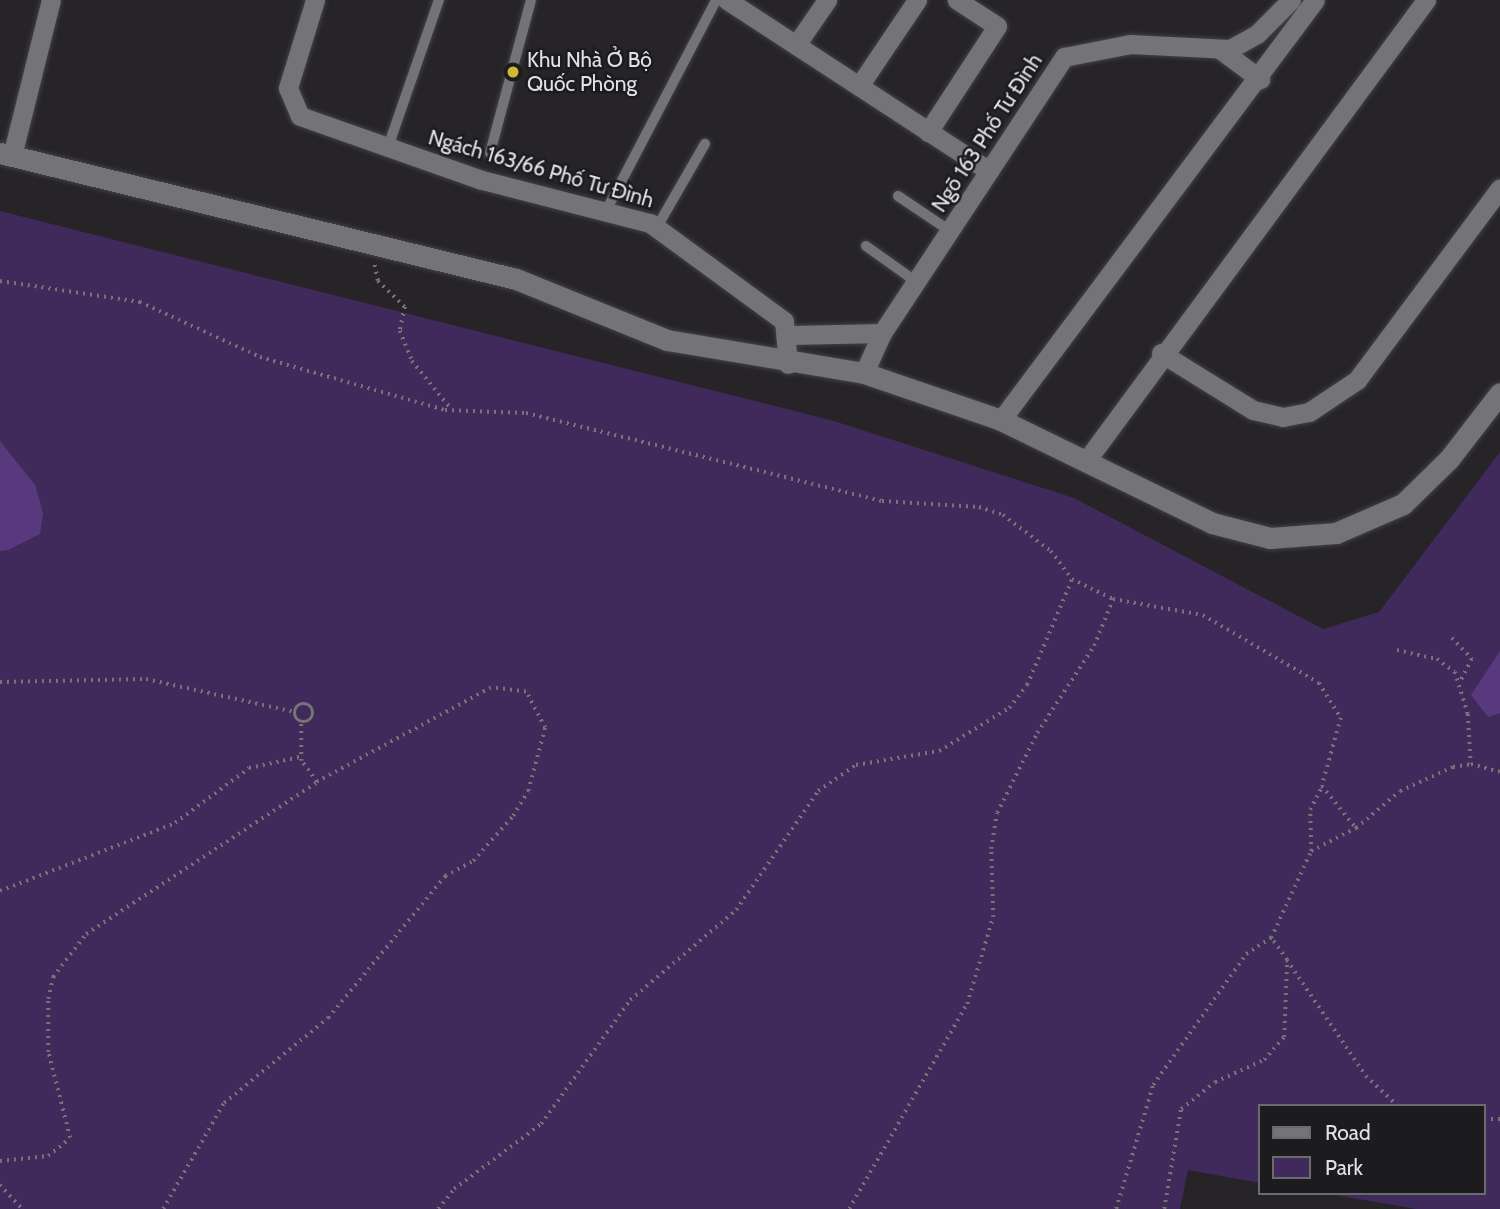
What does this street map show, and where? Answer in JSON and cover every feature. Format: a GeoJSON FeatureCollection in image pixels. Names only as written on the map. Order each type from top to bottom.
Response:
{"type":"FeatureCollection","features":[{"type":"Feature","properties":{"kind":"street"},"geometry":{"type":"LineString","coordinates":[[51,0],[6,155],[516,279],[667,340],[788,364],[864,373],[1001,420],[1089,457],[1240,533],[1301,538],[1336,533],[1403,503],[1426,485],[1500,393]]}},
{"type":"Feature","properties":{"kind":"street","name":"Ngách 163/66 Phố Tư Đình"},"geometry":{"type":"LineString","coordinates":[[315,0],[288,88],[293,110],[482,180],[608,207],[657,227],[784,321],[790,335]]}},
{"type":"Feature","properties":{"kind":"street"},"geometry":{"type":"LineString","coordinates":[[727,0],[989,171]]}},
{"type":"Feature","properties":{"kind":"street"},"geometry":{"type":"LineString","coordinates":[[796,45],[827,0]]}},
{"type":"Feature","properties":{"kind":"street"},"geometry":{"type":"LineString","coordinates":[[859,86],[917,0]]}},
{"type":"Feature","properties":{"kind":"street"},"geometry":{"type":"LineString","coordinates":[[928,132],[997,26],[957,0]]}},
{"type":"Feature","properties":{"kind":"street","name":"Ngõ 163 Phố Tư Đình"},"geometry":{"type":"LineString","coordinates":[[864,373],[882,333],[1070,53],[1130,44],[1221,50],[1249,40],[1291,0]]}},
{"type":"Feature","properties":{"kind":"street"},"geometry":{"type":"LineString","coordinates":[[1001,420],[1260,79],[1315,0]]}},
{"type":"Feature","properties":{"kind":"street"},"geometry":{"type":"LineString","coordinates":[[1089,457],[1161,353],[1426,0]]}},
{"type":"Feature","properties":{"kind":"street"},"geometry":{"type":"LineString","coordinates":[[1221,50],[1260,79]]}},
{"type":"Feature","properties":{"kind":"street"},"geometry":{"type":"LineString","coordinates":[[1161,353],[1253,410],[1283,417],[1317,408],[1357,380],[1500,188]]}},
{"type":"Feature","properties":{"kind":"street"},"geometry":{"type":"LineString","coordinates":[[788,364],[790,335],[882,333]]}},
{"type":"Feature","properties":{"kind":"lane"},"geometry":{"type":"LineString","coordinates":[[388,147],[439,0]]}},
{"type":"Feature","properties":{"kind":"lane"},"geometry":{"type":"LineString","coordinates":[[490,153],[531,0]]}},
{"type":"Feature","properties":{"kind":"lane"},"geometry":{"type":"LineString","coordinates":[[608,207],[716,0]]}},
{"type":"Feature","properties":{"kind":"lane"},"geometry":{"type":"LineString","coordinates":[[657,227],[705,144]]}},
{"type":"Feature","properties":{"kind":"lane"},"geometry":{"type":"LineString","coordinates":[[898,196],[950,232]]}},
{"type":"Feature","properties":{"kind":"lane"},"geometry":{"type":"LineString","coordinates":[[866,246],[918,283]]}},
{"type":"Feature","properties":{"kind":"path"},"geometry":{"type":"LineString","coordinates":[[375,265],[378,281],[405,307],[400,331],[412,362],[454,411]]}},
{"type":"Feature","properties":{"kind":"path"},"geometry":{"type":"LineString","coordinates":[[0,281],[141,302],[260,357],[454,411],[526,413],[882,501],[979,507],[1025,528],[1072,579],[1113,599],[1137,598],[1203,615],[1319,683],[1341,718],[1322,786],[1310,810],[1311,851],[1271,938],[1246,954],[1153,1085],[1116,1209]]}},
{"type":"Feature","properties":{"kind":"path"},"geometry":{"type":"LineString","coordinates":[[438,1209],[454,1189],[541,1124],[630,1000],[736,910],[818,791],[856,765],[939,751],[1009,708],[1027,685],[1072,579]]}},
{"type":"Feature","properties":{"kind":"path"},"geometry":{"type":"LineString","coordinates":[[849,1209],[967,1004],[989,937],[997,813],[1032,743],[1094,646],[1113,599]]}},
{"type":"Feature","properties":{"kind":"path"},"geometry":{"type":"LineString","coordinates":[[1452,638],[1472,659],[1460,683]]}},
{"type":"Feature","properties":{"kind":"path"},"geometry":{"type":"LineString","coordinates":[[1397,650],[1447,663],[1460,683],[1471,764]]}},
{"type":"Feature","properties":{"kind":"path"},"geometry":{"type":"LineString","coordinates":[[0,682],[146,679],[295,712],[301,721],[300,757],[317,782]]}},
{"type":"Feature","properties":{"kind":"path"},"geometry":{"type":"LineString","coordinates":[[0,1161],[48,1156],[70,1138],[48,1052],[48,1010],[53,977],[86,934],[317,782],[491,688],[526,692],[545,728],[528,792],[513,816],[473,861],[445,876],[328,1018],[224,1102],[163,1209]]}},
{"type":"Feature","properties":{"kind":"path"},"geometry":{"type":"LineString","coordinates":[[295,712],[302,704],[312,709],[312,717],[301,721]]}},
{"type":"Feature","properties":{"kind":"path"},"geometry":{"type":"LineString","coordinates":[[0,891],[175,823],[248,768],[300,757]]}},
{"type":"Feature","properties":{"kind":"path"},"geometry":{"type":"LineString","coordinates":[[1311,851],[1356,828],[1400,791],[1471,764],[1500,772]]}},
{"type":"Feature","properties":{"kind":"path"},"geometry":{"type":"LineString","coordinates":[[1322,786],[1356,828]]}},
{"type":"Feature","properties":{"kind":"path"},"geometry":{"type":"LineString","coordinates":[[1271,938],[1366,1076],[1396,1104]]}},
{"type":"Feature","properties":{"kind":"path"},"geometry":{"type":"LineString","coordinates":[[1164,1209],[1181,1109],[1215,1082],[1264,1060],[1284,1037],[1287,960]]}},
{"type":"Feature","properties":{"kind":"path"},"geometry":{"type":"LineString","coordinates":[[0,1185],[22,1209]]}},
{"type":"Feature","properties":{"kind":"green space"},"geometry":{"type":"Polygon","coordinates":[[[0,211],[834,421],[1074,498],[1323,629],[1379,612],[1500,452],[1500,1209],[1416,1209],[1335,1195],[1486,1195],[1486,1104],[1258,1104],[1258,1183],[1188,1170],[1180,1209],[0,1209],[0,211]]]}},
{"type":"Feature","properties":{"kind":"shaded area"},"geometry":{"type":"Polygon","coordinates":[[[0,441],[35,485],[43,513],[40,534],[8,550],[0,551],[0,441]]]}},
{"type":"Feature","properties":{"kind":"shaded area"},"geometry":{"type":"Polygon","coordinates":[[[1500,651],[1500,713],[1488,717],[1471,695],[1500,651]]]}},
{"type":"Feature","properties":{"kind":"place","name":"Khu Nhà Ở Bộ Quốc Phòng"},"geometry":{"type":"Point","coordinates":[513,72]}}]}
